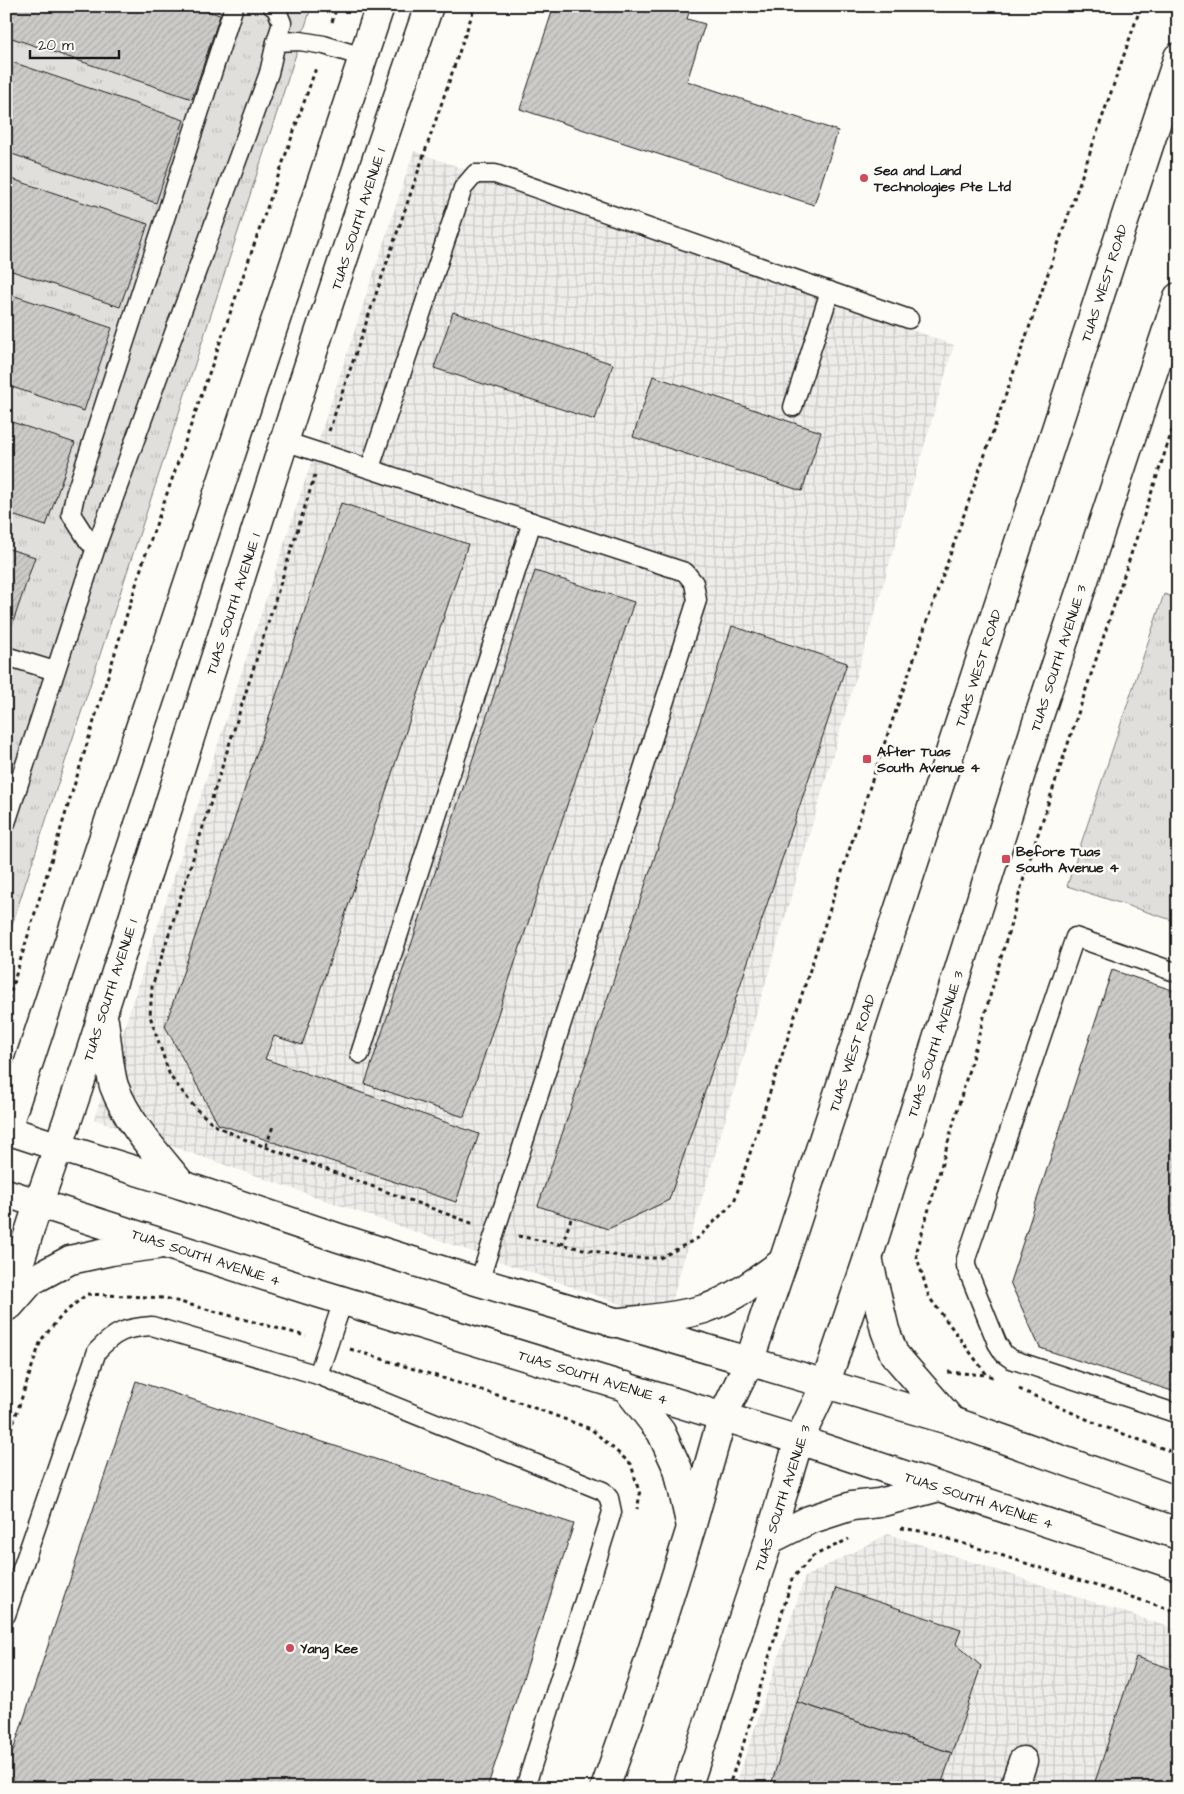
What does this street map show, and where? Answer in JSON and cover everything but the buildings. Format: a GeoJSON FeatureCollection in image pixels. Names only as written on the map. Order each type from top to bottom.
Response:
{"type":"FeatureCollection","features":[{"type":"Feature","properties":{"kind":"main road"},"geometry":{"type":"LineString","coordinates":[[380,6],[7,1131],[182,1185],[339,1238],[479,1282],[613,1323],[952,1421],[1178,1501]]}},
{"type":"Feature","properties":{"kind":"main road","name":"TUAS SOUTH AVENUE 1"},"geometry":{"type":"LineString","coordinates":[[6,1308],[39,1203],[103,1015],[251,550],[284,440],[429,6]]}},
{"type":"Feature","properties":{"kind":"main road","name":"TUAS WEST ROAD"},"geometry":{"type":"LineString","coordinates":[[722,1418],[749,1362],[783,1262],[1178,57]]}},
{"type":"Feature","properties":{"kind":"main road","name":"TUAS SOUTH AVENUE 3"},"geometry":{"type":"LineString","coordinates":[[687,1788],[768,1540],[798,1440],[825,1385],[868,1258],[1035,729],[1178,298]]}},
{"type":"Feature","properties":{"kind":"main road"},"geometry":{"type":"LineString","coordinates":[[103,1015],[114,1085],[127,1111],[146,1141],[182,1185]]}},
{"type":"Feature","properties":{"kind":"main road","name":"TUAS SOUTH AVENUE 4"},"geometry":{"type":"LineString","coordinates":[[6,1193],[344,1301],[798,1440],[1178,1566]]}},
{"type":"Feature","properties":{"kind":"main road"},"geometry":{"type":"LineString","coordinates":[[6,1308],[31,1281],[70,1260],[111,1251],[166,1244]]}},
{"type":"Feature","properties":{"kind":"main road"},"geometry":{"type":"LineString","coordinates":[[868,1258],[885,1330],[894,1354],[952,1421]]}},
{"type":"Feature","properties":{"kind":"main road"},"geometry":{"type":"LineString","coordinates":[[613,1323],[672,1316],[705,1308],[744,1289],[783,1262]]}},
{"type":"Feature","properties":{"kind":"main road"},"geometry":{"type":"LineString","coordinates":[[625,1386],[661,1432],[678,1470],[691,1528]]}},
{"type":"Feature","properties":{"kind":"main road"},"geometry":{"type":"LineString","coordinates":[[605,1788],[640,1689],[691,1528],[722,1418]]}},
{"type":"Feature","properties":{"kind":"main road"},"geometry":{"type":"LineString","coordinates":[[768,1540],[809,1520],[852,1506],[880,1502],[939,1487]]}},
{"type":"Feature","properties":{"kind":"main road"},"geometry":{"type":"LineString","coordinates":[[1014,1788],[1023,1761]]}},
{"type":"Feature","properties":{"kind":"lane"},"geometry":{"type":"LineString","coordinates":[[97,544],[89,542],[71,514],[75,495],[234,6]]}},
{"type":"Feature","properties":{"kind":"lane"},"geometry":{"type":"LineString","coordinates":[[6,823],[97,544],[269,73],[282,23],[276,8],[272,6]]}},
{"type":"Feature","properties":{"kind":"lane"},"geometry":{"type":"LineString","coordinates":[[276,42],[300,41],[324,45],[362,58]]}},
{"type":"Feature","properties":{"kind":"lane"},"geometry":{"type":"LineString","coordinates":[[370,468],[462,188],[475,174],[495,174],[909,319]]}},
{"type":"Feature","properties":{"kind":"lane"},"geometry":{"type":"LineString","coordinates":[[794,407],[830,291]]}},
{"type":"Feature","properties":{"kind":"lane"},"geometry":{"type":"LineString","coordinates":[[284,440],[685,572],[694,583],[697,600],[479,1282]]}},
{"type":"Feature","properties":{"kind":"lane"},"geometry":{"type":"LineString","coordinates":[[360,1054],[532,522]]}},
{"type":"Feature","properties":{"kind":"lane"},"geometry":{"type":"LineString","coordinates":[[6,656],[55,671]]}},
{"type":"Feature","properties":{"kind":"lane"},"geometry":{"type":"LineString","coordinates":[[1178,973],[1075,937],[966,1259],[966,1266],[997,1344],[1004,1354],[1011,1359],[1178,1414]]}},
{"type":"Feature","properties":{"kind":"lane"},"geometry":{"type":"LineString","coordinates":[[318,1375],[344,1301]]}},
{"type":"Feature","properties":{"kind":"lane"},"geometry":{"type":"LineString","coordinates":[[6,1615],[97,1351],[110,1336],[133,1327],[152,1326],[318,1375],[602,1491],[609,1498],[612,1512],[525,1788]]}},
{"type":"Feature","properties":{"kind":"path"},"geometry":{"type":"LineString","coordinates":[[6,1007],[143,562],[337,6]]}},
{"type":"Feature","properties":{"kind":"path"},"geometry":{"type":"LineString","coordinates":[[474,6],[322,453],[152,987],[150,1016],[170,1076],[196,1109],[216,1126],[266,1147],[495,1232],[629,1258],[660,1258],[698,1238],[734,1202],[878,762],[1141,6]]}},
{"type":"Feature","properties":{"kind":"path"},"geometry":{"type":"LineString","coordinates":[[916,1254],[1026,867],[1178,414]]}},
{"type":"Feature","properties":{"kind":"path"},"geometry":{"type":"LineString","coordinates":[[266,1147],[273,1126]]}},
{"type":"Feature","properties":{"kind":"path"},"geometry":{"type":"LineString","coordinates":[[562,1245],[571,1220]]}},
{"type":"Feature","properties":{"kind":"path"},"geometry":{"type":"LineString","coordinates":[[6,1444],[41,1340],[64,1313],[87,1294],[165,1298],[329,1342],[513,1400],[592,1428],[631,1464],[640,1495],[636,1512]]}},
{"type":"Feature","properties":{"kind":"path"},"geometry":{"type":"LineString","coordinates":[[944,1369],[949,1373],[987,1375]]}},
{"type":"Feature","properties":{"kind":"path"},"geometry":{"type":"LineString","coordinates":[[896,1528],[926,1532],[1178,1612]]}},
{"type":"Feature","properties":{"kind":"path"},"geometry":{"type":"LineString","coordinates":[[728,1788],[746,1736],[792,1579],[813,1556],[850,1539]]}},
{"type":"Feature","properties":{"kind":"shaded area"},"geometry":{"type":"Polygon","coordinates":[[[414,151],[954,345],[666,1320],[94,1119],[414,151]]]}},
{"type":"Feature","properties":{"kind":"shaded area"},"geometry":{"type":"Polygon","coordinates":[[[888,1534],[1178,1630],[1178,1788],[735,1788],[805,1577],[888,1534]]]}},
{"type":"Feature","properties":{"kind":"green space"},"geometry":{"type":"Polygon","coordinates":[[[6,6],[304,6],[311,8],[6,943],[6,6]]]}},
{"type":"Feature","properties":{"kind":"green space"},"geometry":{"type":"Polygon","coordinates":[[[1164,594],[1178,599],[1178,922],[1067,886],[1164,594]]]}},
{"type":"Feature","properties":{"kind":"place","name":"Sea and Land Technologies Pte Ltd"},"geometry":{"type":"Point","coordinates":[864,178]}},
{"type":"Feature","properties":{"kind":"place","name":"After Tuas South Avenue 4"},"geometry":{"type":"Point","coordinates":[867,759]}},
{"type":"Feature","properties":{"kind":"place","name":"Before Tuas South Avenue 4"},"geometry":{"type":"Point","coordinates":[1006,859]}},
{"type":"Feature","properties":{"kind":"place","name":"Yang Kee"},"geometry":{"type":"Point","coordinates":[290,1648]}}]}
